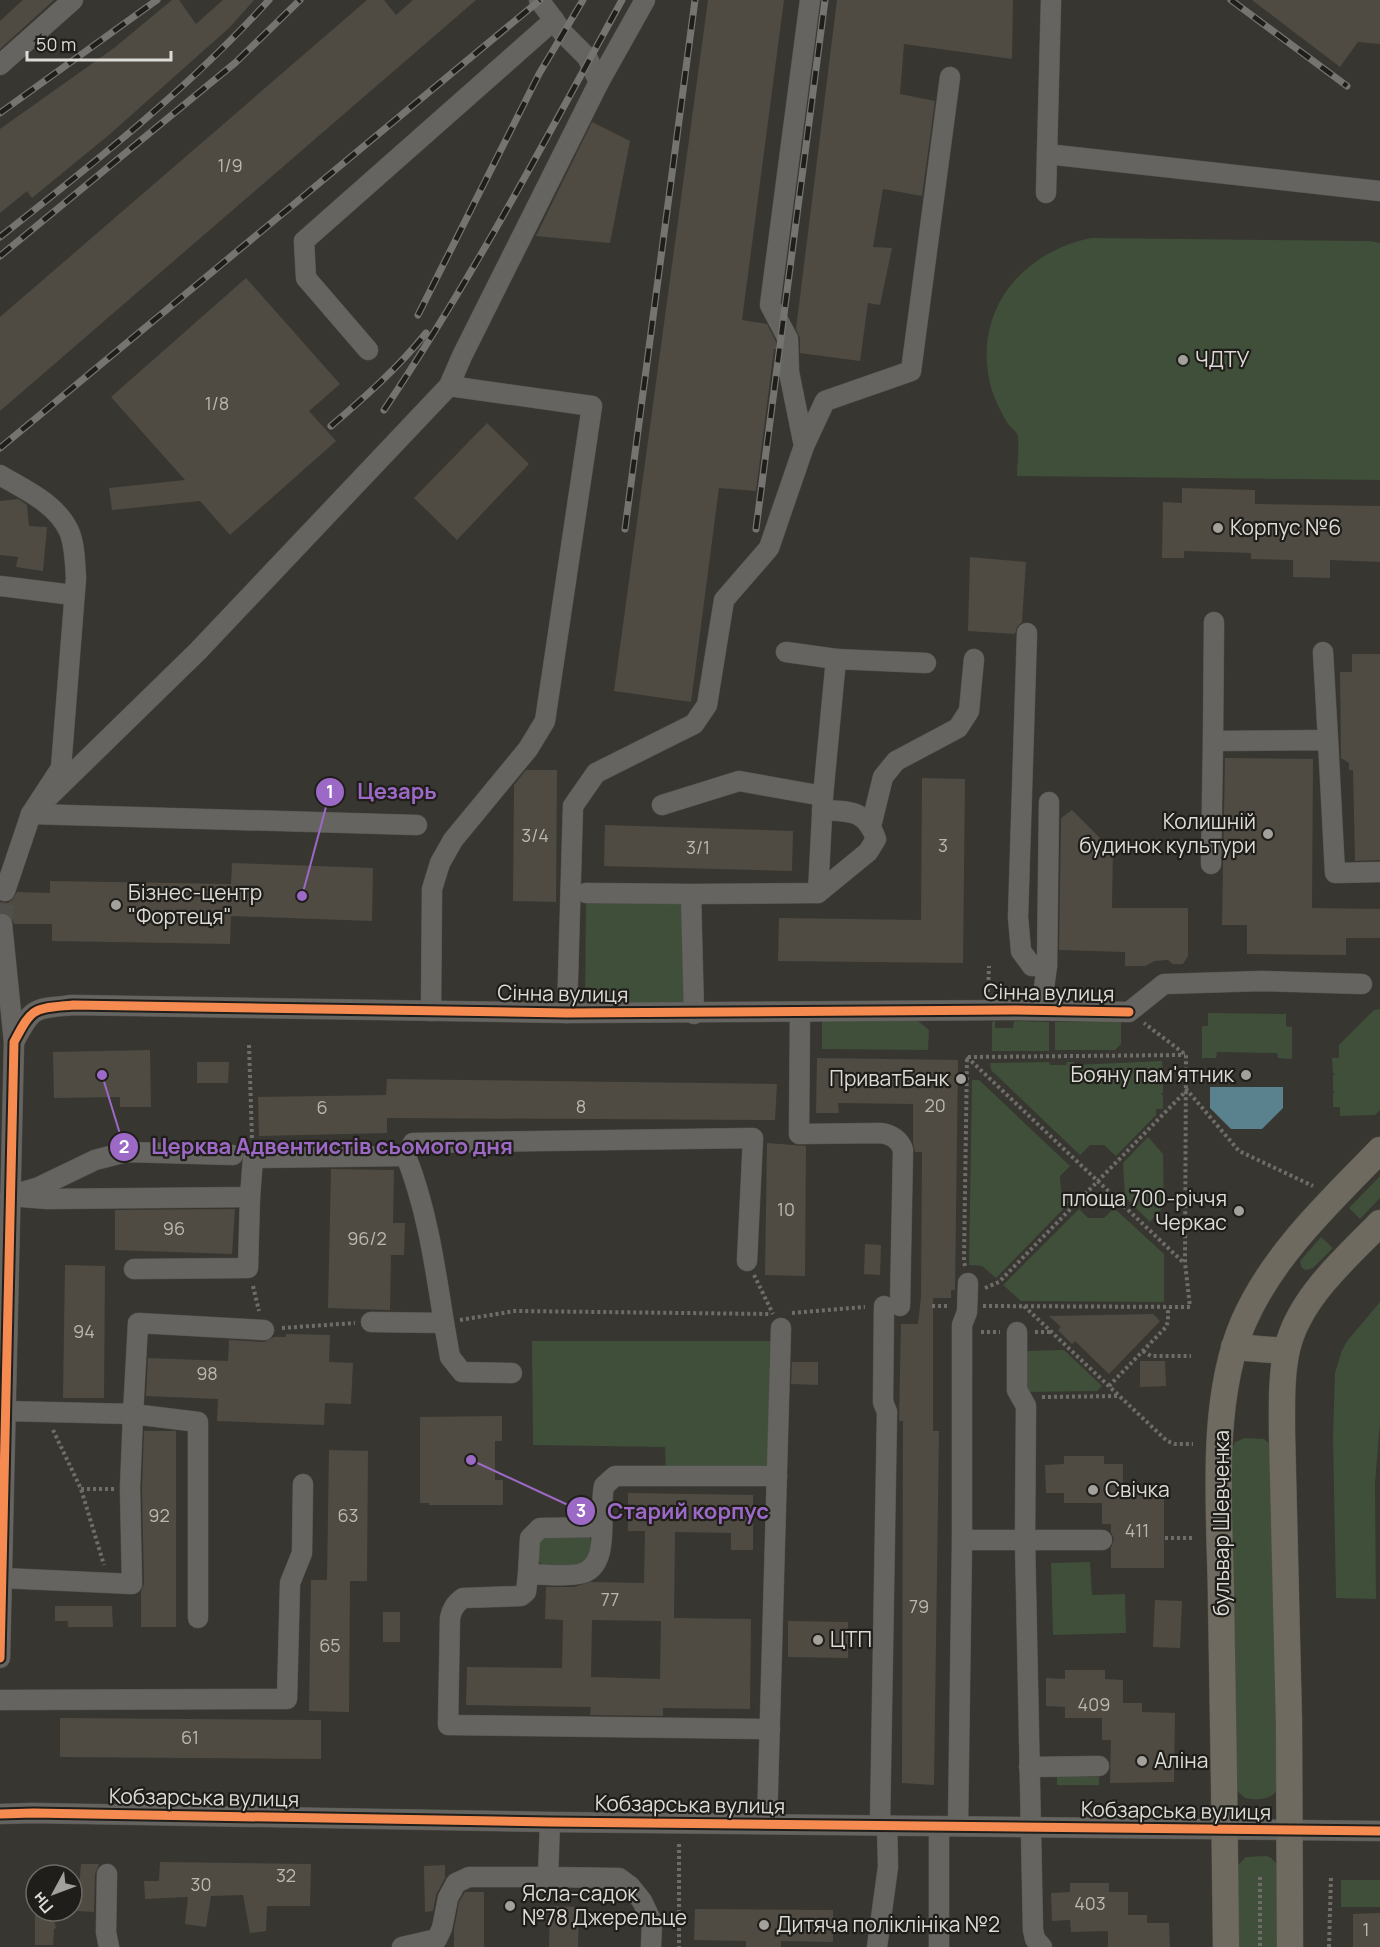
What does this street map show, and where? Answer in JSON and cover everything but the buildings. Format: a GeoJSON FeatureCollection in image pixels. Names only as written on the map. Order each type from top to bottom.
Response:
{"type":"FeatureCollection","features":[{"type":"Feature","properties":{"kind":"main road","name":"бульвар Шевченка"},"geometry":{"type":"LineString","coordinates":[[1226,1947],[1220,1471],[1225,1388],[1234,1347],[1254,1302],[1282,1255],[1380,1150]]}},
{"type":"Feature","properties":{"kind":"main road"},"geometry":{"type":"LineString","coordinates":[[1290,1947],[1285,1470],[1282,1433],[1286,1351],[1307,1304],[1324,1282],[1380,1223]]}},
{"type":"Feature","properties":{"kind":"main road"},"geometry":{"type":"LineString","coordinates":[[1234,1347],[1286,1351]]}},
{"type":"Feature","properties":{"kind":"street"},"geometry":{"type":"LineString","coordinates":[[0,65],[72,0]]}},
{"type":"Feature","properties":{"kind":"street"},"geometry":{"type":"LineString","coordinates":[[539,0],[562,32],[586,57],[599,82]]}},
{"type":"Feature","properties":{"kind":"street"},"geometry":{"type":"LineString","coordinates":[[31,814],[198,651],[449,386],[599,82],[645,0]]}},
{"type":"Feature","properties":{"kind":"street"},"geometry":{"type":"LineString","coordinates":[[804,446],[789,372],[788,339],[770,305],[810,0]]}},
{"type":"Feature","properties":{"kind":"street"},"geometry":{"type":"LineString","coordinates":[[1046,193],[1051,0]]}},
{"type":"Feature","properties":{"kind":"street"},"geometry":{"type":"LineString","coordinates":[[368,350],[306,278],[304,241],[554,20]]}},
{"type":"Feature","properties":{"kind":"street"},"geometry":{"type":"LineString","coordinates":[[567,1013],[573,806],[596,773],[694,724],[707,705],[724,600],[769,548],[804,446],[825,401],[912,371],[950,77]]}},
{"type":"Feature","properties":{"kind":"street"},"geometry":{"type":"LineString","coordinates":[[1047,154],[1380,191]]}},
{"type":"Feature","properties":{"kind":"street"},"geometry":{"type":"LineString","coordinates":[[431,1011],[432,889],[440,863],[453,840],[528,749],[545,721],[592,406],[449,386]]}},
{"type":"Feature","properties":{"kind":"street"},"geometry":{"type":"LineString","coordinates":[[0,475],[50,505],[69,531],[76,578],[61,768],[31,814],[5,891]]}},
{"type":"Feature","properties":{"kind":"street"},"geometry":{"type":"LineString","coordinates":[[0,586],[73,595]]}},
{"type":"Feature","properties":{"kind":"street"},"geometry":{"type":"LineString","coordinates":[[1211,864],[1214,622]]}},
{"type":"Feature","properties":{"kind":"street"},"geometry":{"type":"LineString","coordinates":[[1027,633],[1018,917],[1021,951],[1032,966],[1047,966]]}},
{"type":"Feature","properties":{"kind":"street"},"geometry":{"type":"LineString","coordinates":[[786,652],[836,658],[926,663]]}},
{"type":"Feature","properties":{"kind":"street"},"geometry":{"type":"LineString","coordinates":[[1323,652],[1335,873],[1380,872]]}},
{"type":"Feature","properties":{"kind":"street"},"geometry":{"type":"LineString","coordinates":[[818,893],[823,803],[836,658]]}},
{"type":"Feature","properties":{"kind":"street"},"geometry":{"type":"LineString","coordinates":[[871,826],[883,777],[896,761],[958,728],[969,711],[974,659]]}},
{"type":"Feature","properties":{"kind":"street"},"geometry":{"type":"LineString","coordinates":[[1214,741],[1328,740]]}},
{"type":"Feature","properties":{"kind":"street"},"geometry":{"type":"LineString","coordinates":[[586,893],[818,893],[868,852],[876,839],[871,826],[853,812],[739,781],[662,805]]}},
{"type":"Feature","properties":{"kind":"street"},"geometry":{"type":"LineString","coordinates":[[1041,1010],[1047,966],[1049,802]]}},
{"type":"Feature","properties":{"kind":"street"},"geometry":{"type":"LineString","coordinates":[[31,814],[417,825]]}},
{"type":"Feature","properties":{"kind":"street"},"geometry":{"type":"LineString","coordinates":[[691,894],[694,1014]]}},
{"type":"Feature","properties":{"kind":"street"},"geometry":{"type":"LineString","coordinates":[[0,1658],[5,1411],[4,1254],[10,1196],[14,1042],[2,924]]}},
{"type":"Feature","properties":{"kind":"street"},"geometry":{"type":"LineString","coordinates":[[1129,1012],[1164,984],[1263,981],[1362,984]]}},
{"type":"Feature","properties":{"kind":"street","name":"Сінна вулиця"},"geometry":{"type":"LineString","coordinates":[[14,1042],[28,1016],[34,1011],[48,1007],[73,1005],[694,1014],[988,1010],[1129,1012]]}},
{"type":"Feature","properties":{"kind":"street"},"geometry":{"type":"LineString","coordinates":[[800,1012],[800,1134],[880,1133],[890,1136],[901,1145],[903,1150],[883,1402],[886,1412],[884,1825],[888,1868],[878,1947]]}},
{"type":"Feature","properties":{"kind":"street"},"geometry":{"type":"LineString","coordinates":[[406,1155],[413,1143],[753,1138],[747,1261]]}},
{"type":"Feature","properties":{"kind":"street"},"geometry":{"type":"LineString","coordinates":[[10,1196],[39,1187],[94,1160],[126,1152],[233,1155]]}},
{"type":"Feature","properties":{"kind":"street"},"geometry":{"type":"LineString","coordinates":[[134,1269],[248,1268],[253,1158],[406,1155]]}},
{"type":"Feature","properties":{"kind":"street"},"geometry":{"type":"LineString","coordinates":[[406,1155],[423,1207],[435,1263],[450,1357],[462,1372],[512,1372]]}},
{"type":"Feature","properties":{"kind":"street"},"geometry":{"type":"LineString","coordinates":[[10,1196],[47,1199],[250,1197]]}},
{"type":"Feature","properties":{"kind":"street"},"geometry":{"type":"LineString","coordinates":[[939,1947],[948,1826],[962,1540],[962,1325],[967,1315],[968,1295]]}},
{"type":"Feature","properties":{"kind":"street"},"geometry":{"type":"LineString","coordinates":[[767,1824],[777,1476],[777,1321]]}},
{"type":"Feature","properties":{"kind":"street"},"geometry":{"type":"LineString","coordinates":[[371,1322],[444,1323]]}},
{"type":"Feature","properties":{"kind":"street"},"geometry":{"type":"LineString","coordinates":[[2,1578],[132,1584],[130,1488],[138,1323],[264,1330]]}},
{"type":"Feature","properties":{"kind":"street"},"geometry":{"type":"LineString","coordinates":[[1017,1332],[1017,1390],[1026,1406],[1025,1540],[1033,1930],[1035,1939],[1042,1947]]}},
{"type":"Feature","properties":{"kind":"street"},"geometry":{"type":"LineString","coordinates":[[5,1411],[133,1414],[198,1422],[198,1618]]}},
{"type":"Feature","properties":{"kind":"street"},"geometry":{"type":"LineString","coordinates":[[528,1574],[574,1574],[590,1570],[600,1557],[604,1486],[615,1476],[777,1476]]}},
{"type":"Feature","properties":{"kind":"street"},"geometry":{"type":"LineString","coordinates":[[0,1700],[287,1699],[290,1583],[302,1553],[303,1484]]}},
{"type":"Feature","properties":{"kind":"street"},"geometry":{"type":"LineString","coordinates":[[602,1527],[540,1528],[530,1538],[526,1592],[521,1596],[463,1598],[456,1603],[451,1610],[450,1618],[448,1725],[770,1729]]}},
{"type":"Feature","properties":{"kind":"street"},"geometry":{"type":"LineString","coordinates":[[962,1540],[1102,1540]]}},
{"type":"Feature","properties":{"kind":"street"},"geometry":{"type":"LineString","coordinates":[[1029,1767],[1099,1766]]}},
{"type":"Feature","properties":{"kind":"street","name":"Кобзарська вулиця"},"geometry":{"type":"LineString","coordinates":[[0,1814],[1380,1831]]}},
{"type":"Feature","properties":{"kind":"street"},"geometry":{"type":"LineString","coordinates":[[548,1877],[550,1822]]}},
{"type":"Feature","properties":{"kind":"street"},"geometry":{"type":"LineString","coordinates":[[106,1874],[106,1932],[109,1947]]}},
{"type":"Feature","properties":{"kind":"street"},"geometry":{"type":"LineString","coordinates":[[402,1947],[436,1939],[442,1928],[448,1898],[456,1883],[469,1877],[619,1878],[630,1886],[642,1901],[652,1922],[651,1947]]}},
{"type":"Feature","properties":{"kind":"path"},"geometry":{"type":"LineString","coordinates":[[988,1010],[989,966]]}},
{"type":"Feature","properties":{"kind":"path"},"geometry":{"type":"LineString","coordinates":[[1129,1012],[1186,1055]]}},
{"type":"Feature","properties":{"kind":"path"},"geometry":{"type":"LineString","coordinates":[[249,1045],[253,1158]]}},
{"type":"Feature","properties":{"kind":"path"},"geometry":{"type":"LineString","coordinates":[[967,1057],[1186,1055]]}},
{"type":"Feature","properties":{"kind":"path"},"geometry":{"type":"LineString","coordinates":[[968,1295],[1024,1306],[1190,1307],[1185,1263],[1186,1055]]}},
{"type":"Feature","properties":{"kind":"path"},"geometry":{"type":"LineString","coordinates":[[967,1057],[1185,1263]]}},
{"type":"Feature","properties":{"kind":"path"},"geometry":{"type":"LineString","coordinates":[[967,1057],[964,1261],[967,1269],[968,1295]]}},
{"type":"Feature","properties":{"kind":"path"},"geometry":{"type":"LineString","coordinates":[[968,1295],[999,1281],[1187,1090]]}},
{"type":"Feature","properties":{"kind":"path"},"geometry":{"type":"LineString","coordinates":[[1187,1090],[1239,1151],[1313,1186]]}},
{"type":"Feature","properties":{"kind":"path"},"geometry":{"type":"LineString","coordinates":[[747,1261],[777,1321]]}},
{"type":"Feature","properties":{"kind":"path"},"geometry":{"type":"LineString","coordinates":[[248,1268],[264,1330],[371,1322]]}},
{"type":"Feature","properties":{"kind":"path"},"geometry":{"type":"LineString","coordinates":[[444,1323],[514,1311],[777,1321],[892,1306]]}},
{"type":"Feature","properties":{"kind":"path"},"geometry":{"type":"LineString","coordinates":[[1024,1306],[1170,1443],[1193,1444]]}},
{"type":"Feature","properties":{"kind":"path"},"geometry":{"type":"LineString","coordinates":[[1109,1386],[1167,1324],[1168,1307]]}},
{"type":"Feature","properties":{"kind":"path"},"geometry":{"type":"LineString","coordinates":[[1143,1351],[1151,1356],[1191,1356]]}},
{"type":"Feature","properties":{"kind":"path"},"geometry":{"type":"LineString","coordinates":[[1020,1398],[1119,1396]]}},
{"type":"Feature","properties":{"kind":"path"},"geometry":{"type":"LineString","coordinates":[[45,1413],[81,1489],[109,1583]]}},
{"type":"Feature","properties":{"kind":"path"},"geometry":{"type":"LineString","coordinates":[[81,1489],[130,1488]]}},
{"type":"Feature","properties":{"kind":"path"},"geometry":{"type":"LineString","coordinates":[[1166,1538],[1195,1538]]}},
{"type":"Feature","properties":{"kind":"path"},"geometry":{"type":"LineString","coordinates":[[679,1844],[679,1947]]}},
{"type":"Feature","properties":{"kind":"path"},"geometry":{"type":"LineString","coordinates":[[1260,1877],[1260,1947]]}},
{"type":"Feature","properties":{"kind":"path"},"geometry":{"type":"LineString","coordinates":[[1329,1947],[1331,1877]]}},
{"type":"Feature","properties":{"kind":"green space"},"geometry":{"type":"Polygon","coordinates":[[[1091,238],[1371,241],[1380,243],[1380,480],[1017,476],[1017,434],[1008,424],[995,399],[987,364],[988,338],[994,314],[1006,292],[1022,273],[1042,258],[1065,246],[1091,238]]]}},
{"type":"Feature","properties":{"kind":"green space"},"geometry":{"type":"Polygon","coordinates":[[[586,893],[691,894],[693,1003],[585,1003],[586,893]]]}},
{"type":"Feature","properties":{"kind":"green space"},"geometry":{"type":"Polygon","coordinates":[[[1380,1009],[1380,1110],[1375,1115],[1340,1116],[1340,1107],[1333,1107],[1333,1093],[1335,1092],[1333,1075],[1335,1075],[1332,1058],[1339,1058],[1339,1045],[1374,1010],[1380,1009]]]}},
{"type":"Feature","properties":{"kind":"green space"},"geometry":{"type":"Polygon","coordinates":[[[1208,1013],[1286,1014],[1286,1026],[1292,1027],[1292,1059],[1278,1058],[1277,1053],[1217,1052],[1216,1058],[1202,1058],[1202,1026],[1208,1026],[1208,1013]]]}},
{"type":"Feature","properties":{"kind":"green space"},"geometry":{"type":"Polygon","coordinates":[[[822,1021],[918,1021],[929,1030],[928,1050],[822,1049],[822,1021]]]}},
{"type":"Feature","properties":{"kind":"green space"},"geometry":{"type":"Polygon","coordinates":[[[995,1021],[995,1028],[1013,1028],[1014,1021],[1049,1022],[1049,1051],[992,1051],[992,1022],[995,1021]]]}},
{"type":"Feature","properties":{"kind":"green space"},"geometry":{"type":"Polygon","coordinates":[[[1055,1022],[1121,1022],[1121,1044],[1115,1050],[1055,1050],[1055,1022]]]}},
{"type":"Feature","properties":{"kind":"green space"},"geometry":{"type":"Polygon","coordinates":[[[1162,1061],[1163,1075],[1160,1078],[1163,1078],[1163,1093],[1161,1093],[1163,1109],[1156,1109],[1156,1115],[1116,1156],[1104,1145],[1090,1145],[1080,1155],[991,1070],[990,1063],[1049,1062],[1050,1065],[1066,1065],[1067,1062],[1074,1062],[1074,1065],[1162,1061]]]}},
{"type":"Feature","properties":{"kind":"green space"},"geometry":{"type":"Polygon","coordinates":[[[972,1080],[979,1080],[1070,1166],[1060,1176],[1061,1191],[1071,1201],[996,1278],[982,1266],[969,1265],[972,1080]]]}},
{"type":"Feature","properties":{"kind":"green space"},"geometry":{"type":"Polygon","coordinates":[[[1148,1137],[1163,1154],[1164,1206],[1150,1222],[1125,1197],[1123,1163],[1148,1137]]]}},
{"type":"Feature","properties":{"kind":"green space"},"geometry":{"type":"Polygon","coordinates":[[[1380,1176],[1380,1198],[1360,1219],[1349,1208],[1380,1176]]]}},
{"type":"Feature","properties":{"kind":"green space"},"geometry":{"type":"Polygon","coordinates":[[[1114,1208],[1164,1254],[1164,1302],[1021,1301],[1003,1285],[1079,1209],[1088,1218],[1104,1218],[1114,1208]]]}},
{"type":"Feature","properties":{"kind":"green space"},"geometry":{"type":"Polygon","coordinates":[[[1321,1237],[1333,1248],[1313,1268],[1306,1270],[1302,1268],[1300,1261],[1321,1237]]]}},
{"type":"Feature","properties":{"kind":"green space"},"geometry":{"type":"Polygon","coordinates":[[[1380,1302],[1380,1423],[1375,1483],[1376,1599],[1336,1598],[1333,1436],[1335,1373],[1342,1350],[1348,1340],[1380,1302]]]}},
{"type":"Feature","properties":{"kind":"green space"},"geometry":{"type":"Polygon","coordinates":[[[532,1341],[770,1341],[769,1474],[666,1474],[665,1447],[533,1445],[532,1341]]]}},
{"type":"Feature","properties":{"kind":"green space"},"geometry":{"type":"Polygon","coordinates":[[[1064,1350],[1102,1386],[1097,1391],[1026,1392],[1025,1351],[1064,1350]]]}},
{"type":"Feature","properties":{"kind":"green space"},"geometry":{"type":"Polygon","coordinates":[[[1245,1438],[1264,1439],[1272,1446],[1277,1790],[1267,1798],[1259,1799],[1245,1798],[1237,1791],[1236,1785],[1231,1452],[1235,1442],[1245,1438]]]}},
{"type":"Feature","properties":{"kind":"green space"},"geometry":{"type":"Polygon","coordinates":[[[538,1536],[589,1536],[592,1543],[592,1556],[576,1567],[543,1565],[538,1561],[538,1536]]]}},
{"type":"Feature","properties":{"kind":"green space"},"geometry":{"type":"Polygon","coordinates":[[[1090,1562],[1092,1595],[1125,1594],[1126,1633],[1053,1635],[1051,1563],[1090,1562]]]}},
{"type":"Feature","properties":{"kind":"green space"},"geometry":{"type":"Polygon","coordinates":[[[1057,1777],[1099,1777],[1099,1785],[1057,1785],[1057,1777]]]}},
{"type":"Feature","properties":{"kind":"green space"},"geometry":{"type":"Polygon","coordinates":[[[1246,1857],[1270,1857],[1278,1865],[1279,1947],[1238,1947],[1238,1865],[1246,1857]]]}},
{"type":"Feature","properties":{"kind":"green space"},"geometry":{"type":"Polygon","coordinates":[[[1341,1880],[1380,1880],[1380,1907],[1341,1907],[1341,1880]]]}},
{"type":"Feature","properties":{"kind":"water"},"geometry":{"type":"Polygon","coordinates":[[[1210,1087],[1283,1087],[1283,1108],[1262,1129],[1231,1129],[1210,1108],[1210,1087]]]}},
{"type":"Feature","properties":{"kind":"tunnel"},"geometry":{"type":"LineString","coordinates":[[2,924],[5,891]]}},
{"type":"Feature","properties":{"kind":"railway"},"geometry":{"type":"LineString","coordinates":[[0,113],[157,0]]}},
{"type":"Feature","properties":{"kind":"railway"},"geometry":{"type":"LineString","coordinates":[[0,237],[173,95],[269,0]]}},
{"type":"Feature","properties":{"kind":"railway"},"geometry":{"type":"LineString","coordinates":[[0,256],[235,63],[300,0]]}},
{"type":"Feature","properties":{"kind":"railway"},"geometry":{"type":"LineString","coordinates":[[0,448],[540,0]]}},
{"type":"Feature","properties":{"kind":"railway"},"geometry":{"type":"LineString","coordinates":[[418,315],[539,74],[583,0]]}},
{"type":"Feature","properties":{"kind":"railway"},"geometry":{"type":"LineString","coordinates":[[384,410],[478,259],[622,0]]}},
{"type":"Feature","properties":{"kind":"railway"},"geometry":{"type":"LineString","coordinates":[[625,529],[695,0]]}},
{"type":"Feature","properties":{"kind":"railway"},"geometry":{"type":"LineString","coordinates":[[756,529],[825,0]]}},
{"type":"Feature","properties":{"kind":"railway"},"geometry":{"type":"LineString","coordinates":[[1231,0],[1347,86]]}},
{"type":"Feature","properties":{"kind":"railway"},"geometry":{"type":"LineString","coordinates":[[331,426],[393,370],[426,333]]}},
{"type":"Feature","properties":{"kind":"cycle path"},"geometry":{"type":"LineString","coordinates":[[0,1658],[14,1042],[30,1016],[36,1011],[73,1005],[567,1013],[1013,1010],[1129,1012]]}},
{"type":"Feature","properties":{"kind":"cycle path"},"geometry":{"type":"LineString","coordinates":[[0,1814],[1380,1831]]}},
{"type":"Feature","properties":{"kind":"place","name":"ЧДТУ"},"geometry":{"type":"Point","coordinates":[1183,360]}},
{"type":"Feature","properties":{"kind":"place","name":"Корпус №6"},"geometry":{"type":"Point","coordinates":[1218,528]}},
{"type":"Feature","properties":{"kind":"place","name":"Колишній будинок культури"},"geometry":{"type":"Point","coordinates":[1268,834]}},
{"type":"Feature","properties":{"kind":"place","name":"Цезарь"},"geometry":{"type":"Point","coordinates":[302,896]}},
{"type":"Feature","properties":{"kind":"place","name":"Бізнес-центр \"Фортеця\""},"geometry":{"type":"Point","coordinates":[116,905]}},
{"type":"Feature","properties":{"kind":"place","name":"Церква Адвентистів сьомого дня"},"geometry":{"type":"Point","coordinates":[102,1075]}},
{"type":"Feature","properties":{"kind":"place","name":"Бояну пам'ятник"},"geometry":{"type":"Point","coordinates":[1246,1075]}},
{"type":"Feature","properties":{"kind":"place","name":"ПриватБанк"},"geometry":{"type":"Point","coordinates":[961,1079]}},
{"type":"Feature","properties":{"kind":"place","name":"площа 700-річчя Черкас"},"geometry":{"type":"Point","coordinates":[1239,1211]}},
{"type":"Feature","properties":{"kind":"place","name":"Старий корпус"},"geometry":{"type":"Point","coordinates":[471,1460]}},
{"type":"Feature","properties":{"kind":"place","name":"Свічка"},"geometry":{"type":"Point","coordinates":[1093,1490]}},
{"type":"Feature","properties":{"kind":"place","name":"ЦТП"},"geometry":{"type":"Point","coordinates":[818,1640]}},
{"type":"Feature","properties":{"kind":"place","name":"Аліна"},"geometry":{"type":"Point","coordinates":[1142,1761]}},
{"type":"Feature","properties":{"kind":"place","name":"Ясла-садок №78 Джерельце"},"geometry":{"type":"Point","coordinates":[510,1906]}},
{"type":"Feature","properties":{"kind":"place","name":"Дитяча поліклініка №2"},"geometry":{"type":"Point","coordinates":[764,1925]}}]}
